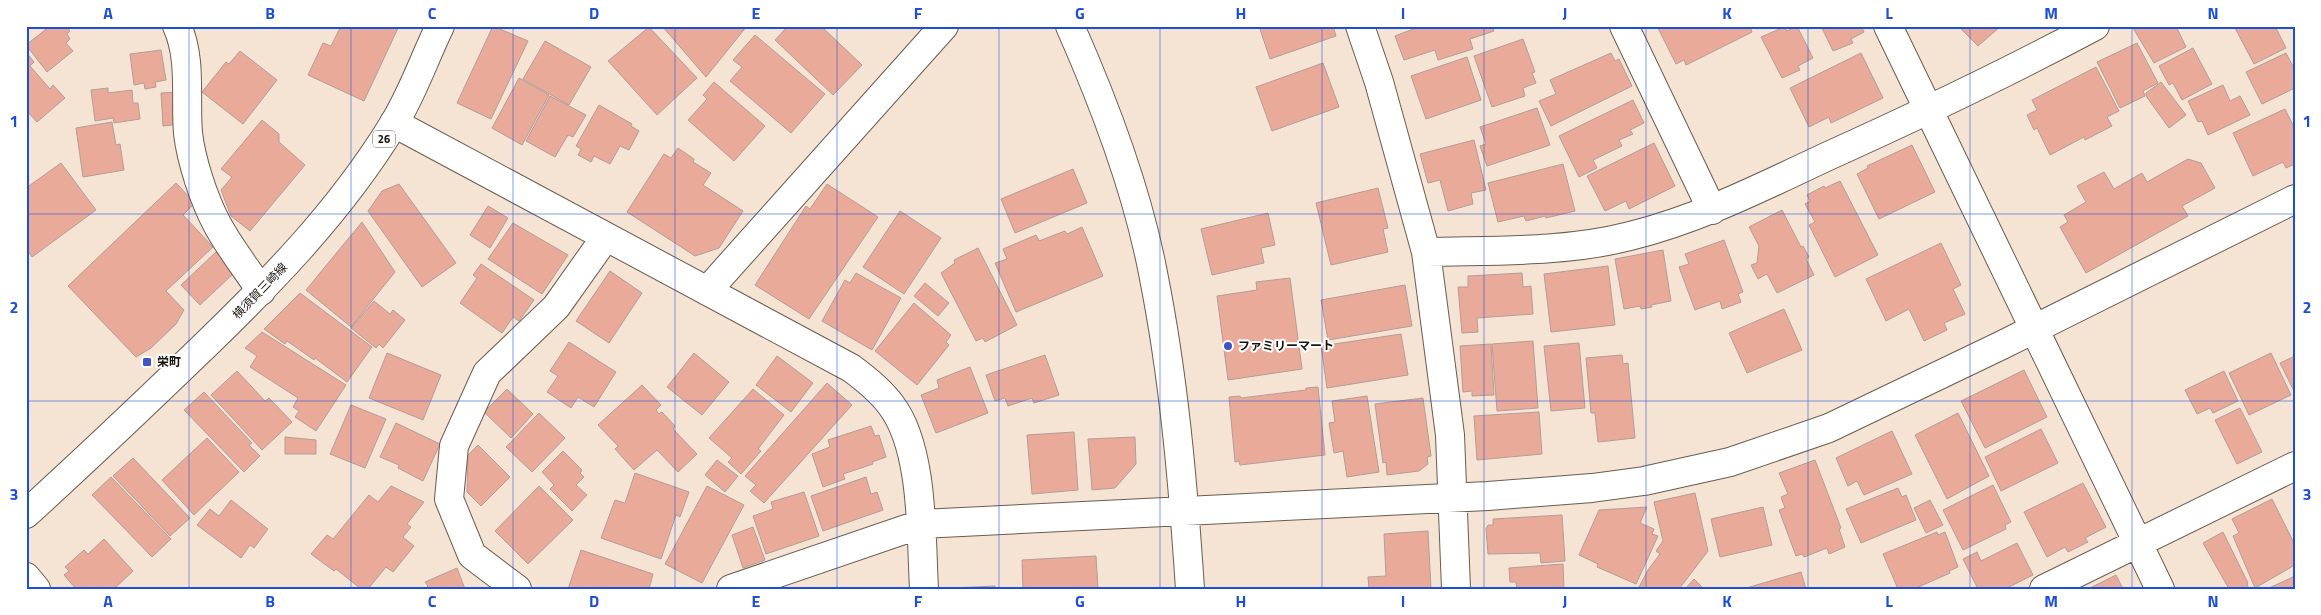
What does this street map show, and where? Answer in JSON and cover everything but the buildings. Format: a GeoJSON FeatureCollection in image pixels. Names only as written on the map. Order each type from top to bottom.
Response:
{"type":"FeatureCollection","features":[{"type":"Feature","properties":{"kind":"street"},"geometry":{"type":"LineString","coordinates":[[177,26],[181,34],[188,79],[188,134],[200,179],[217,224],[261,291]]}},
{"type":"Feature","properties":{"kind":"street"},"geometry":{"type":"LineString","coordinates":[[707,291],[944,26]]}},
{"type":"Feature","properties":{"kind":"street"},"geometry":{"type":"LineString","coordinates":[[1070,26],[1104,109],[1122,162],[1153,272],[1174,400],[1190,589]]}},
{"type":"Feature","properties":{"kind":"street"},"geometry":{"type":"LineString","coordinates":[[1360,26],[1382,92],[1426,252],[1450,435],[1456,589]]}},
{"type":"Feature","properties":{"kind":"street"},"geometry":{"type":"LineString","coordinates":[[1624,26],[1712,210]]}},
{"type":"Feature","properties":{"kind":"street"},"geometry":{"type":"LineString","coordinates":[[1888,26],[2160,589]]}},
{"type":"Feature","properties":{"kind":"street"},"geometry":{"type":"LineString","coordinates":[[1426,252],[1538,248],[1584,243],[1629,236],[1712,210],[1928,110],[2095,26]]}},
{"type":"Feature","properties":{"kind":"street","name":"横須賀三崎線"},"geometry":{"type":"LineString","coordinates":[[26,514],[261,291],[339,202],[394,123],[432,32]]}},
{"type":"Feature","properties":{"kind":"street"},"geometry":{"type":"LineString","coordinates":[[394,123],[605,238],[852,368],[875,387],[892,406],[906,433],[914,457],[921,524],[924,589]]}},
{"type":"Feature","properties":{"kind":"street"},"geometry":{"type":"LineString","coordinates":[[731,589],[921,524],[1592,488],[1644,481],[1730,462],[1829,428],[2295,199]]}},
{"type":"Feature","properties":{"kind":"street"},"geometry":{"type":"LineString","coordinates":[[517,589],[472,555],[449,498],[454,446],[487,372],[556,307],[605,238]]}},
{"type":"Feature","properties":{"kind":"street"},"geometry":{"type":"LineString","coordinates":[[2044,589],[2295,466]]}},
{"type":"Feature","properties":{"kind":"street"},"geometry":{"type":"LineString","coordinates":[[26,577],[36,589]]}},
{"type":"Feature","properties":{"kind":"place","name":"ファミリーマート"},"geometry":{"type":"Point","coordinates":[1228,346]}},
{"type":"Feature","properties":{"kind":"place","name":"栄町"},"geometry":{"type":"Point","coordinates":[147,362]}}]}
